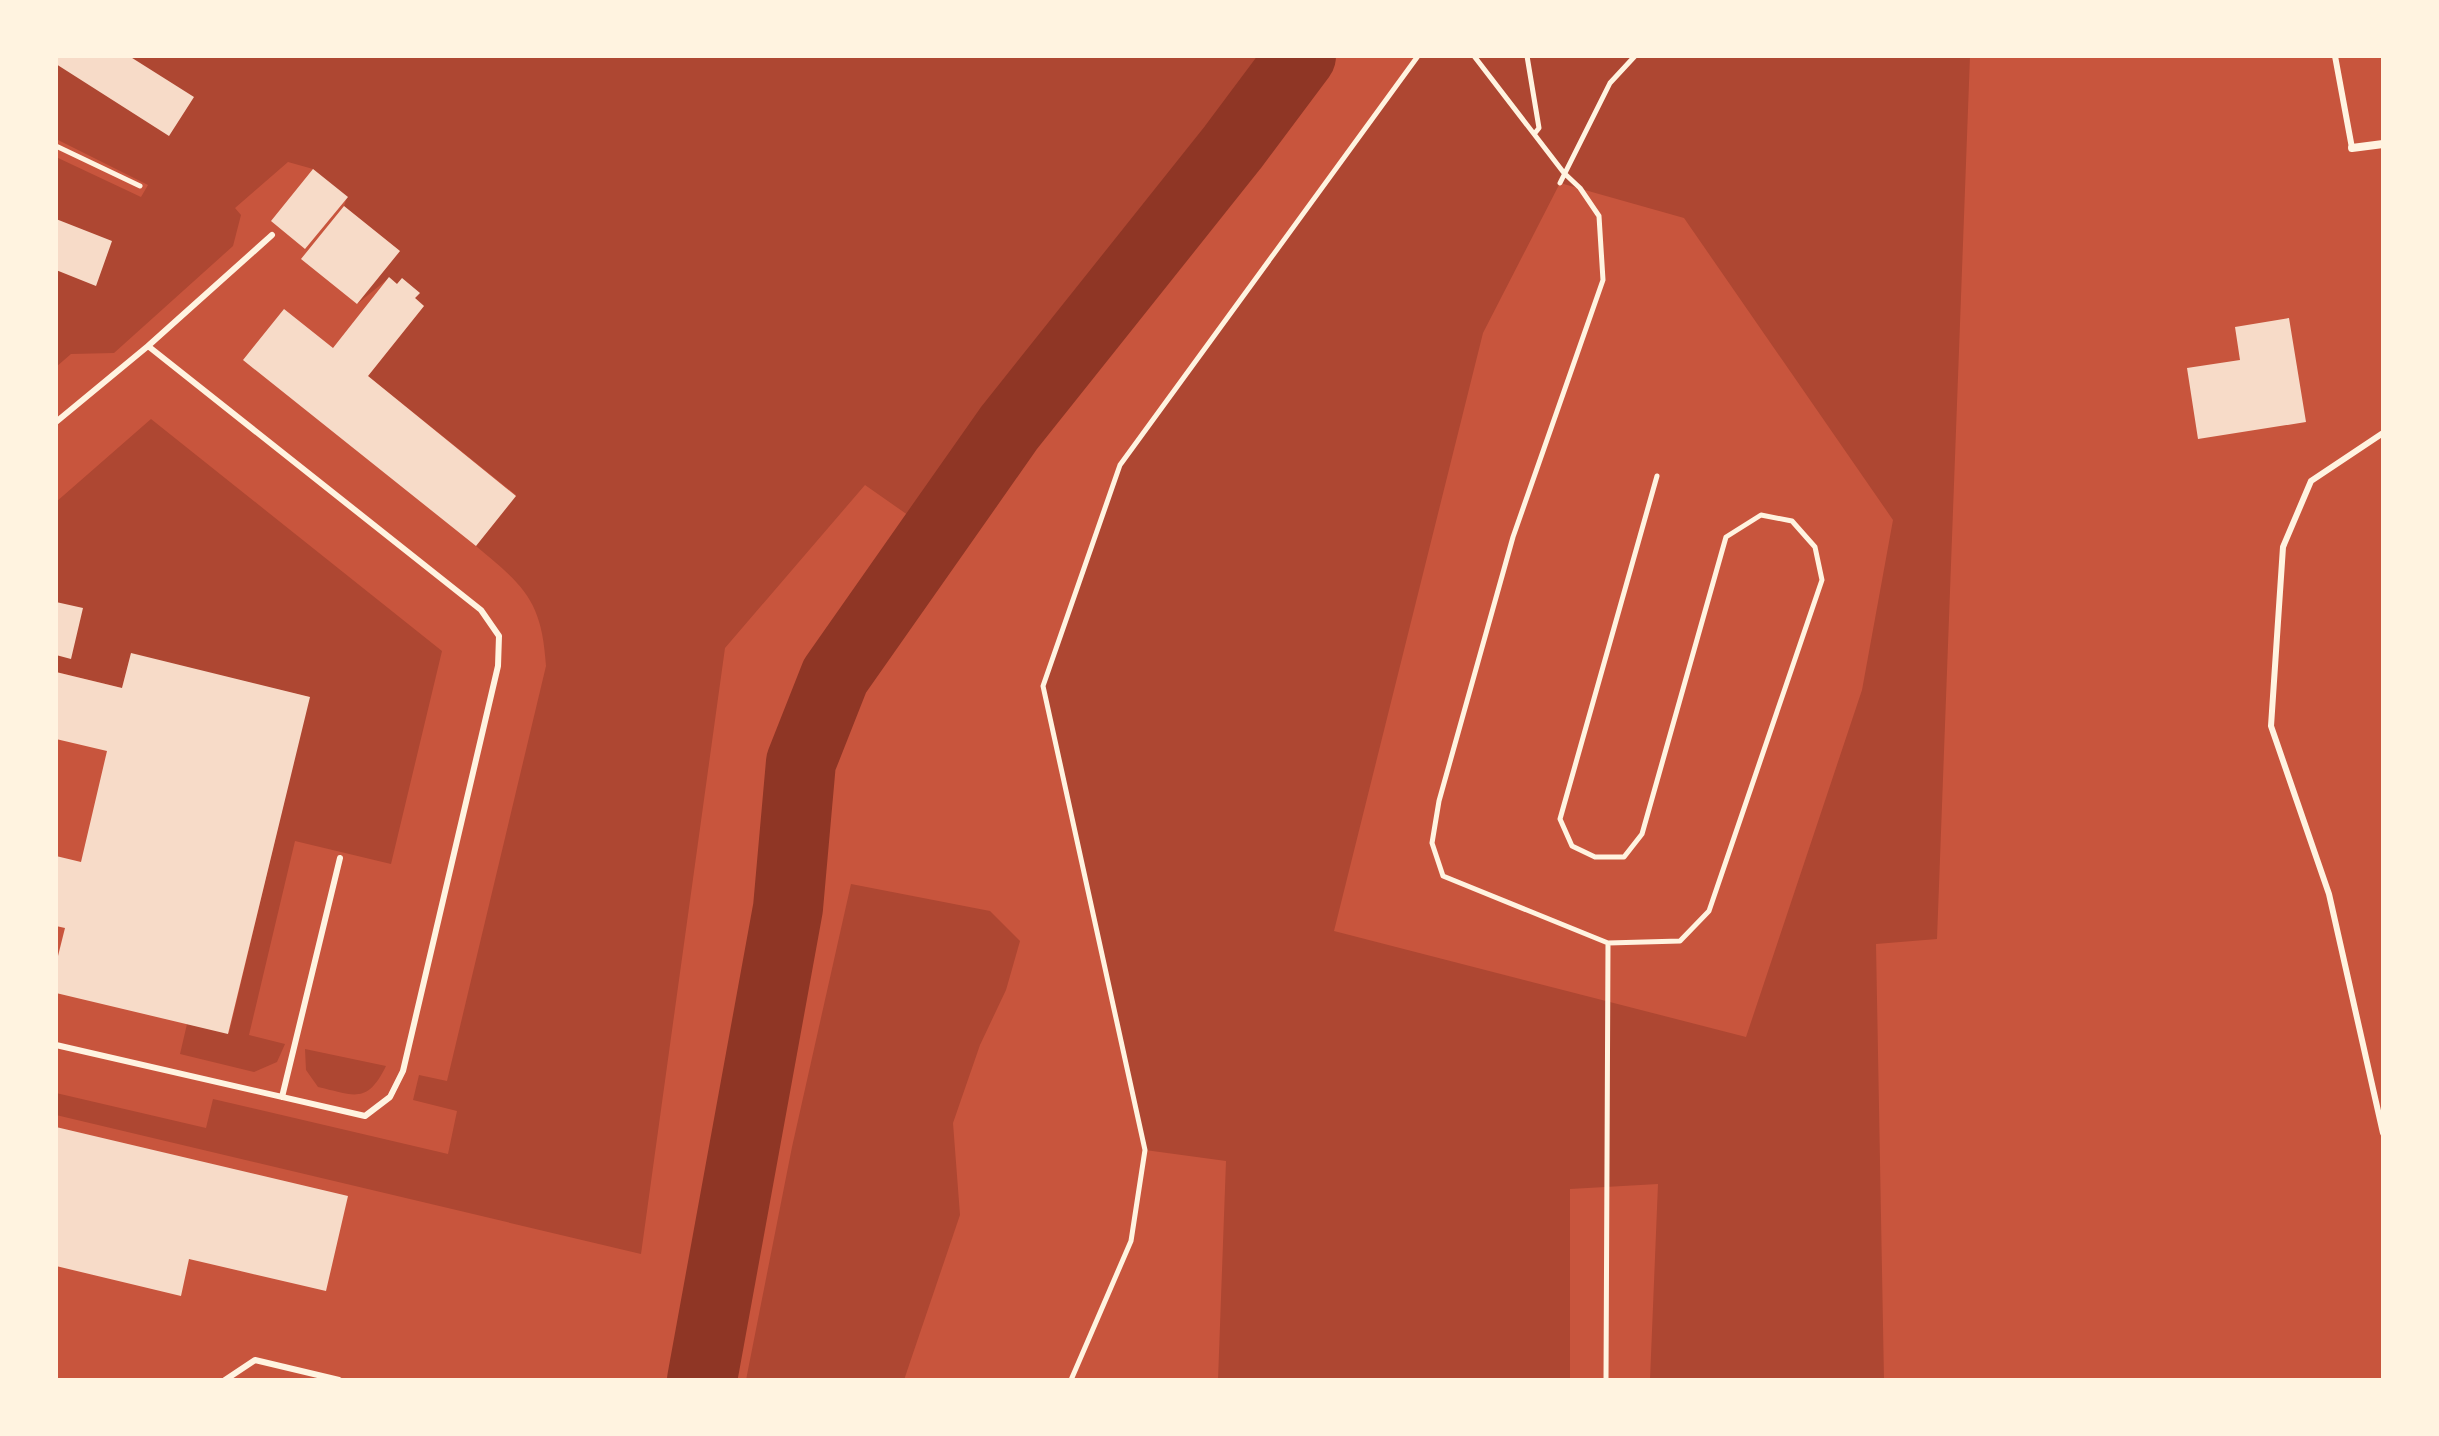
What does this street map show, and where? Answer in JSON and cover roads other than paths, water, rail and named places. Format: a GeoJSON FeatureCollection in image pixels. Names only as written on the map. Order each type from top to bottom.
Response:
{"type":"FeatureCollection","features":[{"type":"Feature","properties":{"kind":"street"},"geometry":{"type":"LineString","coordinates":[[2352,148],[2383,144]]}},
{"type":"Feature","properties":{"kind":"lane"},"geometry":{"type":"LineString","coordinates":[[2335,56],[2352,148]]}},
{"type":"Feature","properties":{"kind":"lane"},"geometry":{"type":"LineString","coordinates":[[56,422],[148,346],[272,235]]}},
{"type":"Feature","properties":{"kind":"lane"},"geometry":{"type":"LineString","coordinates":[[56,1045],[365,1116],[390,1097],[403,1071],[498,666],[499,636],[481,610],[148,346]]}},
{"type":"Feature","properties":{"kind":"lane"},"geometry":{"type":"LineString","coordinates":[[2383,433],[2311,481],[2283,547],[2271,726],[2329,894],[2383,1133]]}},
{"type":"Feature","properties":{"kind":"lane"},"geometry":{"type":"LineString","coordinates":[[282,1097],[340,858]]}},
{"type":"Feature","properties":{"kind":"lane"},"geometry":{"type":"LineString","coordinates":[[225,1380],[255,1360],[339,1380]]}},
{"type":"Feature","properties":{"kind":"waterway"},"geometry":{"type":"LineString","coordinates":[[702,1380],[788,908],[801,762],[835,676],[1009,428],[1233,147],[1301,56]]}}]}
